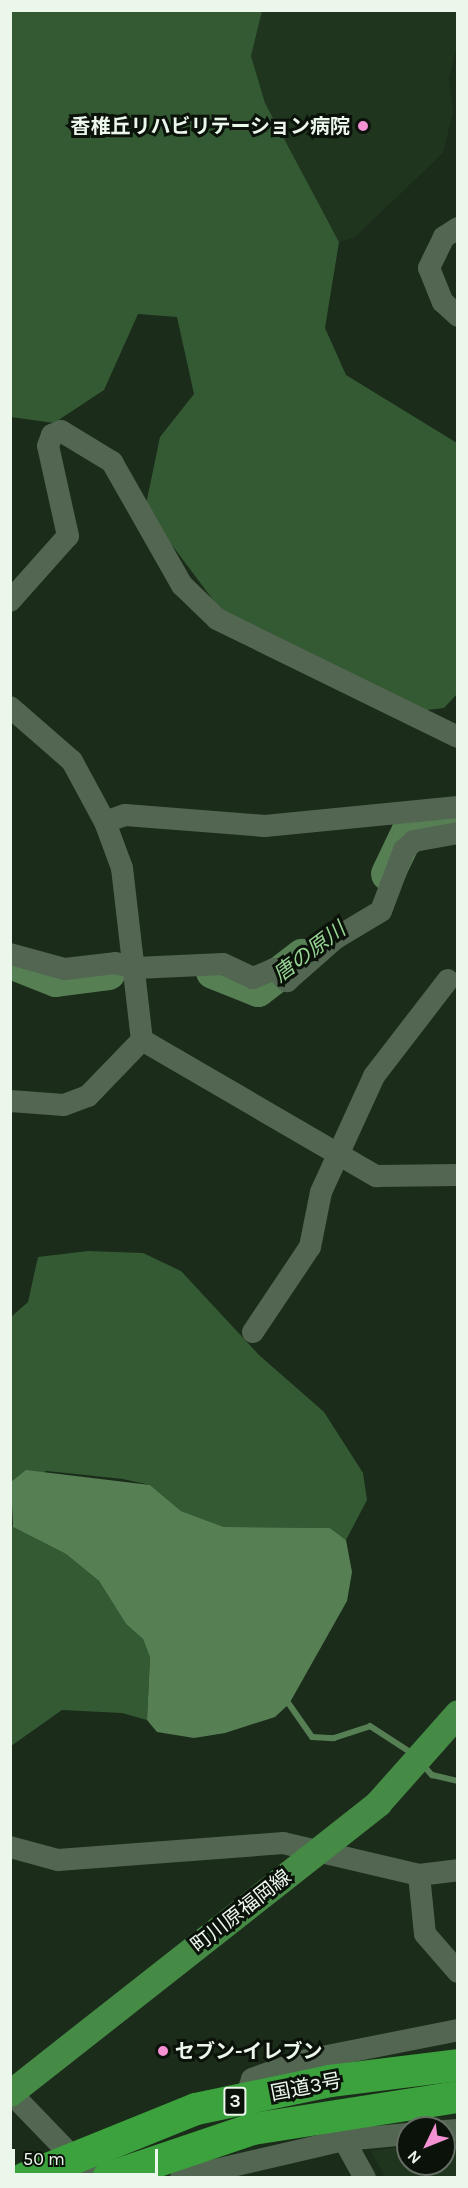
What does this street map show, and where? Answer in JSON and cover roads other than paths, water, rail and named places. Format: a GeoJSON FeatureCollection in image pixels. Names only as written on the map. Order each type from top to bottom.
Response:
{"type":"FeatureCollection","features":[{"type":"Feature","properties":{"kind":"highway","name":"国道3号"},"geometry":{"type":"LineString","coordinates":[[24,2178],[83,2167],[196,2109],[246,2098],[458,2065]]}},
{"type":"Feature","properties":{"kind":"highway","name":"国道3号"},"geometry":{"type":"LineString","coordinates":[[108,2178],[254,2129],[458,2097]]}},
{"type":"Feature","properties":{"kind":"main road","name":"町川原福岡線"},"geometry":{"type":"LineString","coordinates":[[11,2093],[378,1803],[458,1713]]}},
{"type":"Feature","properties":{"kind":"street"},"geometry":{"type":"LineString","coordinates":[[458,228],[444,237],[429,268],[442,302],[458,316]]}},
{"type":"Feature","properties":{"kind":"street"},"geometry":{"type":"LineString","coordinates":[[10,601],[68,536],[48,446],[52,435],[61,430],[112,462],[182,585],[217,619],[458,737]]}},
{"type":"Feature","properties":{"kind":"street"},"geometry":{"type":"LineString","coordinates":[[10,707],[72,761],[105,822],[122,868],[142,1040],[88,1096],[64,1105],[10,1101]]}},
{"type":"Feature","properties":{"kind":"street"},"geometry":{"type":"LineString","coordinates":[[105,822],[125,816],[265,826],[458,807]]}},
{"type":"Feature","properties":{"kind":"street"},"geometry":{"type":"LineString","coordinates":[[10,954],[65,969],[116,963],[136,977],[223,964],[253,978],[280,975],[381,911],[404,850],[414,841],[458,833]]}},
{"type":"Feature","properties":{"kind":"street"},"geometry":{"type":"LineString","coordinates":[[253,1332],[310,1247],[321,1192],[374,1076],[448,980]]}},
{"type":"Feature","properties":{"kind":"street"},"geometry":{"type":"LineString","coordinates":[[142,1040],[337,1157],[376,1176],[458,1175]]}},
{"type":"Feature","properties":{"kind":"street"},"geometry":{"type":"LineString","coordinates":[[10,1847],[58,1860],[212,1845],[283,1844],[419,1875],[458,1870]]}},
{"type":"Feature","properties":{"kind":"street"},"geometry":{"type":"LineString","coordinates":[[419,1875],[425,1934],[458,1972]]}},
{"type":"Feature","properties":{"kind":"street"},"geometry":{"type":"LineString","coordinates":[[246,2098],[252,2079],[302,2061],[458,2030]]}},
{"type":"Feature","properties":{"kind":"street"},"geometry":{"type":"LineString","coordinates":[[11,2093],[83,2167]]}},
{"type":"Feature","properties":{"kind":"street"},"geometry":{"type":"LineString","coordinates":[[182,2178],[344,2140],[396,2135]]}},
{"type":"Feature","properties":{"kind":"street"},"geometry":{"type":"LineString","coordinates":[[344,2140],[365,2178]]}},
{"type":"Feature","properties":{"kind":"waterway","name":"唐の原川"},"geometry":{"type":"LineString","coordinates":[[388,874],[409,830],[458,822]]}},
{"type":"Feature","properties":{"kind":"waterway","name":"唐の原川"},"geometry":{"type":"LineString","coordinates":[[213,972],[258,990],[302,956]]}},
{"type":"Feature","properties":{"kind":"waterway","name":"唐の原川"},"geometry":{"type":"LineString","coordinates":[[10,962],[56,980],[109,973]]}},
{"type":"Feature","properties":{"kind":"waterway"},"geometry":{"type":"LineString","coordinates":[[289,1704],[312,1737],[334,1738],[370,1726],[413,1754]]}},
{"type":"Feature","properties":{"kind":"waterway"},"geometry":{"type":"LineString","coordinates":[[422,1764],[432,1775],[458,1781]]}},
{"type":"Feature","properties":{"kind":"place","name":"香椎丘リハビリテーション病院"},"geometry":{"type":"Point","coordinates":[363,126]}},
{"type":"Feature","properties":{"kind":"place","name":"セブン-イレブン"},"geometry":{"type":"Point","coordinates":[163,2051]}}]}
